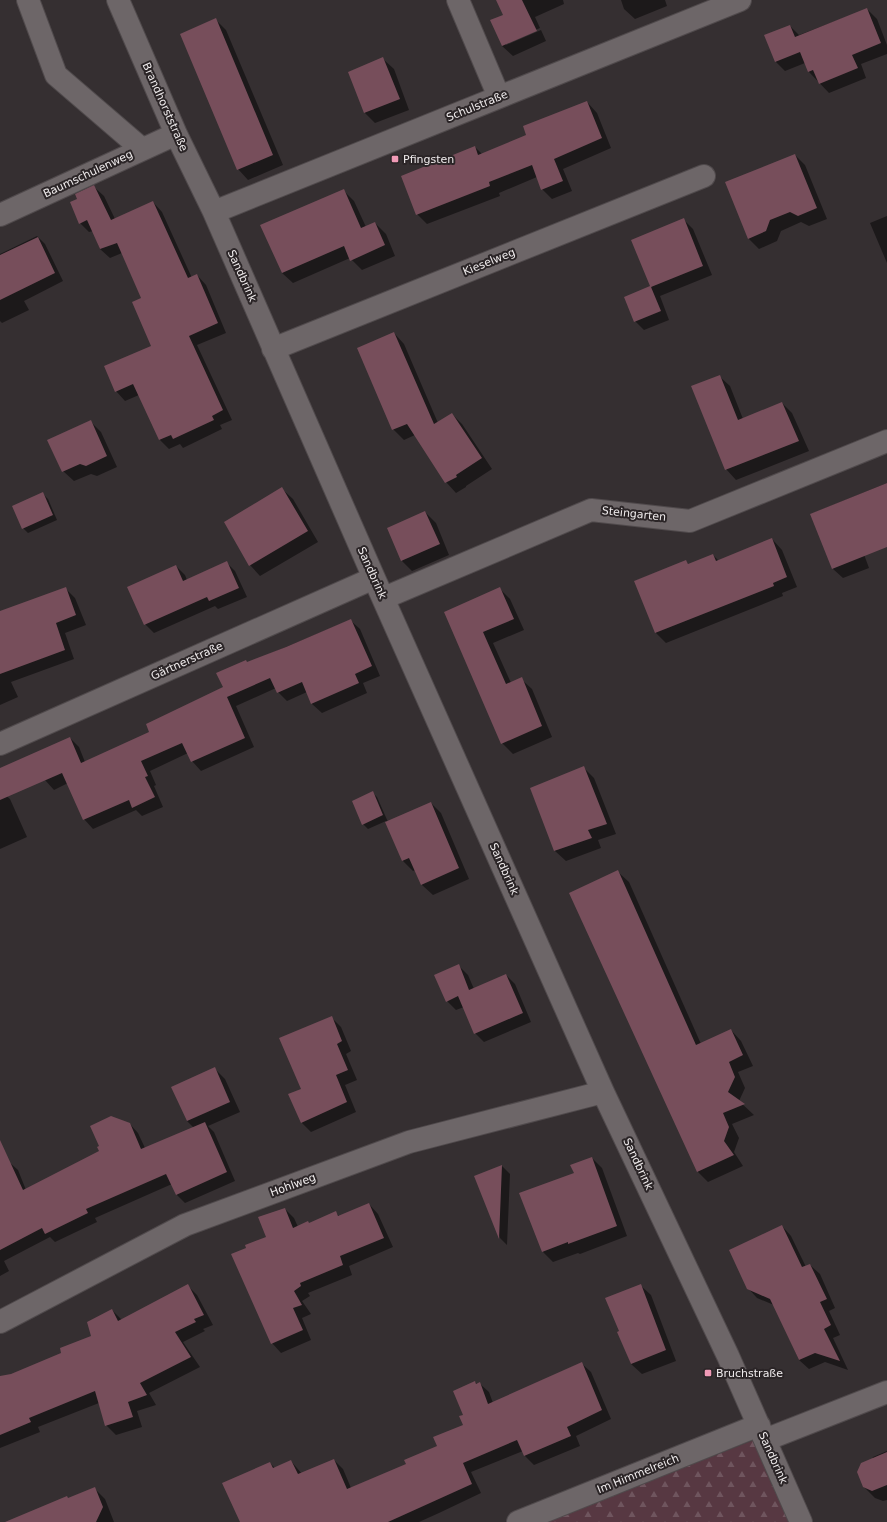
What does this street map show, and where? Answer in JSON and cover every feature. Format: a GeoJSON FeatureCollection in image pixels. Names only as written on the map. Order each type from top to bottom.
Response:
{"type":"FeatureCollection","features":[{"type":"Feature","properties":{"kind":"street"},"geometry":{"type":"LineString","coordinates":[[28,0],[56,75],[142,149]]}},
{"type":"Feature","properties":{"kind":"street","name":"Brandhorststraße"},"geometry":{"type":"LineString","coordinates":[[118,0],[176,134],[214,212]]}},
{"type":"Feature","properties":{"kind":"street"},"geometry":{"type":"LineString","coordinates":[[458,0],[499,97]]}},
{"type":"Feature","properties":{"kind":"street","name":"Schulstraße"},"geometry":{"type":"LineString","coordinates":[[214,212],[499,97],[706,6],[740,0]]}},
{"type":"Feature","properties":{"kind":"street","name":"Baumschulenweg"},"geometry":{"type":"LineString","coordinates":[[0,215],[176,134]]}},
{"type":"Feature","properties":{"kind":"street","name":"Kieselweg"},"geometry":{"type":"LineString","coordinates":[[273,349],[704,176]]}},
{"type":"Feature","properties":{"kind":"street","name":"Sandbrink"},"geometry":{"type":"LineString","coordinates":[[214,212],[374,578],[603,1092],[728,1356],[801,1522]]}},
{"type":"Feature","properties":{"kind":"street","name":"Steingarten"},"geometry":{"type":"LineString","coordinates":[[384,598],[591,510],[690,521],[887,441]]}},
{"type":"Feature","properties":{"kind":"street","name":"Gärtnerstraße"},"geometry":{"type":"LineString","coordinates":[[0,744],[374,578]]}},
{"type":"Feature","properties":{"kind":"street","name":"Hohlweg"},"geometry":{"type":"LineString","coordinates":[[0,1322],[185,1225],[409,1142],[603,1092]]}},
{"type":"Feature","properties":{"kind":"street"},"geometry":{"type":"LineString","coordinates":[[762,1433],[887,1392]]}},
{"type":"Feature","properties":{"kind":"street","name":"Im Himmelreich"},"geometry":{"type":"LineString","coordinates":[[518,1522],[762,1433]]}},
{"type":"Feature","properties":{"kind":"green space"},"geometry":{"type":"Polygon","coordinates":[[[754,1440],[804,1522],[545,1522],[754,1440]]]}},
{"type":"Feature","properties":{"kind":"building"},"geometry":{"type":"Polygon","coordinates":[[[496,0],[522,0],[537,31],[502,46],[490,20],[503,15],[496,0]]]}},
{"type":"Feature","properties":{"kind":"building"},"geometry":{"type":"Polygon","coordinates":[[[867,8],[881,43],[852,55],[858,68],[819,84],[813,70],[808,72],[800,52],[775,62],[764,35],[790,25],[795,37],[867,8]]]}},
{"type":"Feature","properties":{"kind":"building"},"geometry":{"type":"Polygon","coordinates":[[[216,18],[273,155],[237,170],[180,34],[216,18]]]}},
{"type":"Feature","properties":{"kind":"building"},"geometry":{"type":"Polygon","coordinates":[[[383,57],[400,99],[364,113],[348,72],[383,57]]]}},
{"type":"Feature","properties":{"kind":"building"},"geometry":{"type":"Polygon","coordinates":[[[587,101],[602,138],[554,159],[563,181],[541,190],[532,165],[489,182],[490,186],[416,215],[401,176],[475,146],[478,155],[526,135],[523,126],[587,101]]]}},
{"type":"Feature","properties":{"kind":"building"},"geometry":{"type":"Polygon","coordinates":[[[795,154],[817,208],[798,216],[790,212],[770,220],[766,231],[748,239],[725,182],[795,154]]]}},
{"type":"Feature","properties":{"kind":"building"},"geometry":{"type":"Polygon","coordinates":[[[94,185],[111,220],[153,201],[188,278],[197,274],[218,323],[189,336],[223,410],[212,416],[214,420],[173,439],[171,435],[159,440],[133,384],[115,392],[104,366],[151,346],[132,302],[141,298],[117,243],[100,249],[87,220],[79,224],[70,202],[77,199],[75,194],[94,185]]]}},
{"type":"Feature","properties":{"kind":"building"},"geometry":{"type":"Polygon","coordinates":[[[344,189],[361,228],[375,222],[385,245],[350,261],[344,246],[282,273],[260,225],[344,189]]]}},
{"type":"Feature","properties":{"kind":"building"},"geometry":{"type":"Polygon","coordinates":[[[684,218],[703,266],[651,287],[661,311],[634,322],[624,297],[650,286],[631,240],[684,218]]]}},
{"type":"Feature","properties":{"kind":"building"},"geometry":{"type":"Polygon","coordinates":[[[38,237],[55,273],[0,300],[0,255],[38,237]]]}},
{"type":"Feature","properties":{"kind":"building"},"geometry":{"type":"Polygon","coordinates":[[[394,332],[434,424],[452,413],[482,458],[456,475],[457,477],[445,483],[407,424],[392,430],[357,348],[394,332]]]}},
{"type":"Feature","properties":{"kind":"building"},"geometry":{"type":"Polygon","coordinates":[[[720,375],[738,420],[782,402],[799,441],[725,470],[691,386],[720,375]]]}},
{"type":"Feature","properties":{"kind":"building"},"geometry":{"type":"Polygon","coordinates":[[[91,420],[107,456],[86,466],[80,464],[62,472],[47,440],[91,420]]]}},
{"type":"Feature","properties":{"kind":"building"},"geometry":{"type":"Polygon","coordinates":[[[887,483],[887,547],[832,569],[810,514],[887,483]]]}},
{"type":"Feature","properties":{"kind":"building"},"geometry":{"type":"Polygon","coordinates":[[[282,487],[308,531],[249,566],[224,522],[282,487]]]}},
{"type":"Feature","properties":{"kind":"building"},"geometry":{"type":"Polygon","coordinates":[[[43,492],[53,515],[22,529],[12,506],[43,492]]]}},
{"type":"Feature","properties":{"kind":"building"},"geometry":{"type":"Polygon","coordinates":[[[425,511],[440,544],[401,561],[387,528],[425,511]]]}},
{"type":"Feature","properties":{"kind":"building"},"geometry":{"type":"Polygon","coordinates":[[[772,538],[787,577],[773,583],[774,586],[655,633],[634,581],[686,560],[688,564],[713,554],[716,561],[772,538]]]}},
{"type":"Feature","properties":{"kind":"building"},"geometry":{"type":"Polygon","coordinates":[[[227,561],[239,588],[209,601],[207,597],[144,625],[127,587],[176,565],[183,581],[227,561]]]}},
{"type":"Feature","properties":{"kind":"building"},"geometry":{"type":"Polygon","coordinates":[[[66,587],[76,615],[56,623],[65,650],[0,674],[0,611],[66,587]]]}},
{"type":"Feature","properties":{"kind":"building"},"geometry":{"type":"Polygon","coordinates":[[[500,587],[514,619],[483,632],[506,684],[522,677],[542,726],[501,744],[444,612],[500,587]]]}},
{"type":"Feature","properties":{"kind":"building"},"geometry":{"type":"Polygon","coordinates":[[[351,619],[372,666],[355,674],[359,683],[311,704],[302,682],[277,693],[270,678],[227,697],[245,738],[191,762],[182,743],[141,761],[148,776],[145,777],[155,797],[132,808],[129,800],[83,820],[62,773],[0,800],[0,768],[70,737],[81,763],[149,732],[146,724],[223,687],[216,673],[246,660],[247,662],[286,647],[351,619]]]}},
{"type":"Feature","properties":{"kind":"building"},"geometry":{"type":"Polygon","coordinates":[[[584,766],[607,824],[588,830],[592,838],[554,851],[530,788],[584,766]]]}},
{"type":"Feature","properties":{"kind":"building"},"geometry":{"type":"Polygon","coordinates":[[[373,791],[383,815],[362,825],[352,801],[373,791]]]}},
{"type":"Feature","properties":{"kind":"building"},"geometry":{"type":"Polygon","coordinates":[[[431,802],[459,868],[421,885],[409,858],[402,861],[385,822],[431,802]]]}},
{"type":"Feature","properties":{"kind":"building"},"geometry":{"type":"Polygon","coordinates":[[[618,870],[696,1045],[731,1029],[743,1055],[729,1062],[735,1077],[728,1092],[745,1104],[723,1113],[729,1127],[724,1141],[734,1155],[697,1172],[569,893],[618,870]]]}},
{"type":"Feature","properties":{"kind":"building"},"geometry":{"type":"Polygon","coordinates":[[[459,964],[469,990],[506,974],[523,1013],[474,1034],[458,996],[446,1002],[434,975],[459,964]]]}},
{"type":"Feature","properties":{"kind":"building"},"geometry":{"type":"Polygon","coordinates":[[[332,1016],[342,1041],[337,1044],[348,1070],[336,1075],[347,1102],[301,1123],[288,1094],[301,1089],[279,1038],[332,1016]]]}},
{"type":"Feature","properties":{"kind":"building"},"geometry":{"type":"Polygon","coordinates":[[[215,1067],[230,1102],[187,1121],[171,1087],[215,1067]]]}},
{"type":"Feature","properties":{"kind":"building"},"geometry":{"type":"Polygon","coordinates":[[[111,1116],[130,1123],[141,1149],[205,1122],[227,1172],[176,1195],[166,1174],[86,1209],[88,1213],[45,1234],[42,1228],[0,1250],[0,1140],[23,1190],[99,1151],[97,1147],[99,1146],[90,1126],[111,1116]]]}},
{"type":"Feature","properties":{"kind":"building"},"geometry":{"type":"Polygon","coordinates":[[[592,1157],[617,1226],[542,1252],[519,1193],[574,1173],[570,1165],[592,1157]]]}},
{"type":"Feature","properties":{"kind":"building"},"geometry":{"type":"Polygon","coordinates":[[[502,1165],[499,1239],[474,1176],[502,1165]]]}},
{"type":"Feature","properties":{"kind":"building"},"geometry":{"type":"Polygon","coordinates":[[[369,1203],[384,1238],[340,1256],[343,1265],[300,1283],[301,1286],[294,1291],[302,1305],[293,1308],[303,1330],[271,1344],[231,1254],[246,1248],[245,1245],[266,1237],[258,1217],[285,1208],[293,1228],[308,1221],[309,1223],[336,1211],[338,1216],[369,1203]]]}},
{"type":"Feature","properties":{"kind":"building"},"geometry":{"type":"Polygon","coordinates":[[[782,1225],[802,1267],[810,1264],[827,1299],[820,1302],[831,1325],[824,1329],[840,1361],[815,1353],[799,1360],[770,1299],[747,1289],[729,1250],[782,1225]]]}},
{"type":"Feature","properties":{"kind":"building"},"geometry":{"type":"Polygon","coordinates":[[[188,1284],[204,1315],[194,1319],[196,1322],[175,1332],[191,1357],[140,1383],[147,1395],[128,1402],[133,1417],[105,1426],[95,1391],[29,1418],[31,1422],[0,1435],[0,1376],[11,1374],[61,1353],[60,1348],[91,1336],[87,1322],[112,1309],[118,1321],[188,1284]]]}},
{"type":"Feature","properties":{"kind":"building"},"geometry":{"type":"Polygon","coordinates":[[[641,1284],[666,1350],[631,1364],[617,1332],[619,1331],[605,1298],[641,1284]]]}},
{"type":"Feature","properties":{"kind":"building"},"geometry":{"type":"Polygon","coordinates":[[[582,1362],[602,1410],[567,1427],[571,1436],[524,1456],[517,1440],[463,1463],[472,1484],[388,1522],[240,1522],[222,1483],[270,1462],[273,1468],[291,1460],[298,1474],[334,1459],[347,1489],[406,1464],[404,1460],[437,1446],[433,1437],[463,1425],[459,1416],[463,1415],[453,1391],[475,1381],[476,1384],[480,1382],[488,1404],[582,1362]]]}},
{"type":"Feature","properties":{"kind":"building"},"geometry":{"type":"Polygon","coordinates":[[[887,1452],[887,1485],[872,1491],[863,1487],[857,1472],[861,1463],[887,1452]]]}},
{"type":"Feature","properties":{"kind":"building"},"geometry":{"type":"Polygon","coordinates":[[[95,1487],[103,1507],[96,1522],[5,1522],[67,1496],[68,1498],[95,1487]]]}},
{"type":"Feature","properties":{"kind":"place","name":"Pfingsten"},"geometry":{"type":"Point","coordinates":[395,159]}},
{"type":"Feature","properties":{"kind":"place","name":"Bruchstraße"},"geometry":{"type":"Point","coordinates":[708,1373]}}]}
